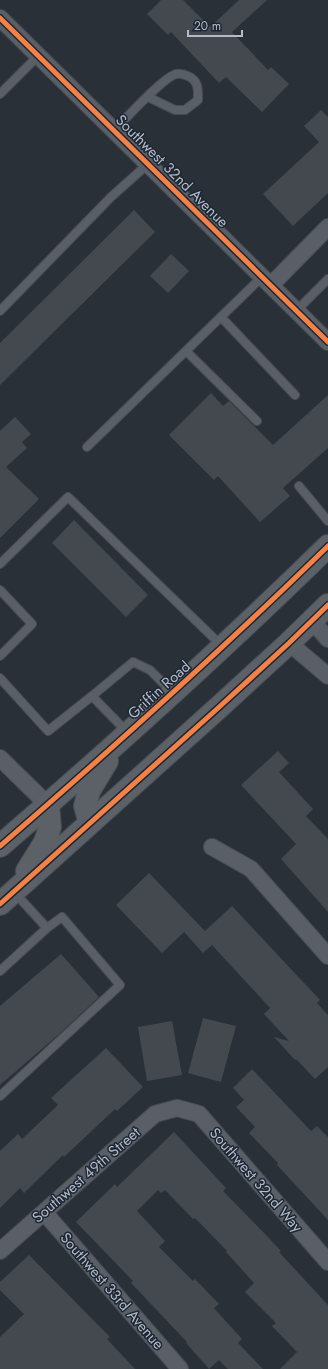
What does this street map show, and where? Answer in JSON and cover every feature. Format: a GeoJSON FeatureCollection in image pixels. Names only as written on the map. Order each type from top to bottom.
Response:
{"type":"FeatureCollection","features":[{"type":"Feature","properties":{"kind":"main road","name":"Griffin Road"},"geometry":{"type":"LineString","coordinates":[[2,842],[48,805],[123,739],[224,647],[328,546]]}},
{"type":"Feature","properties":{"kind":"main road"},"geometry":{"type":"LineString","coordinates":[[7,898],[289,644],[328,605]]}},
{"type":"Feature","properties":{"kind":"main road"},"geometry":{"type":"LineString","coordinates":[[90,823],[85,806],[89,791],[123,739]]}},
{"type":"Feature","properties":{"kind":"main road"},"geometry":{"type":"LineString","coordinates":[[7,898],[45,842],[50,827],[48,805]]}},
{"type":"Feature","properties":{"kind":"street","name":"Southwest 32nd Avenue"},"geometry":{"type":"LineString","coordinates":[[0,18],[328,342]]}},
{"type":"Feature","properties":{"kind":"street"},"geometry":{"type":"LineString","coordinates":[[267,281],[328,227]]}},
{"type":"Feature","properties":{"kind":"street"},"geometry":{"type":"LineString","coordinates":[[312,621],[328,639]]}},
{"type":"Feature","properties":{"kind":"street"},"geometry":{"type":"LineString","coordinates":[[289,644],[328,676]]}},
{"type":"Feature","properties":{"kind":"street"},"geometry":{"type":"LineString","coordinates":[[0,758],[48,805]]}},
{"type":"Feature","properties":{"kind":"street"},"geometry":{"type":"LineString","coordinates":[[212,847],[251,869],[328,956]]}},
{"type":"Feature","properties":{"kind":"street","name":"Southwest 49th Street"},"geometry":{"type":"LineString","coordinates":[[0,1251],[155,1114],[177,1108]]}},
{"type":"Feature","properties":{"kind":"street","name":"Southwest 32nd Way"},"geometry":{"type":"LineString","coordinates":[[177,1108],[199,1114],[328,1262]]}},
{"type":"Feature","properties":{"kind":"street","name":"Southwest 33rd Avenue"},"geometry":{"type":"LineString","coordinates":[[44,1212],[180,1369]]}},
{"type":"Feature","properties":{"kind":"lane"},"geometry":{"type":"LineString","coordinates":[[0,94],[38,56]]}},
{"type":"Feature","properties":{"kind":"lane"},"geometry":{"type":"LineString","coordinates":[[114,130],[148,97],[164,82],[175,75],[182,73],[193,78],[197,84],[198,100],[185,110],[175,110],[148,97]]}},
{"type":"Feature","properties":{"kind":"lane"},"geometry":{"type":"LineString","coordinates":[[0,311],[111,197],[148,164]]}},
{"type":"Feature","properties":{"kind":"lane"},"geometry":{"type":"LineString","coordinates":[[296,311],[328,280]]}},
{"type":"Feature","properties":{"kind":"lane"},"geometry":{"type":"LineString","coordinates":[[87,446],[222,317],[267,281]]}},
{"type":"Feature","properties":{"kind":"lane"},"geometry":{"type":"LineString","coordinates":[[222,317],[295,395]]}},
{"type":"Feature","properties":{"kind":"lane"},"geometry":{"type":"LineString","coordinates":[[186,351],[257,421]]}},
{"type":"Feature","properties":{"kind":"lane"},"geometry":{"type":"LineString","coordinates":[[299,486],[328,521]]}},
{"type":"Feature","properties":{"kind":"lane"},"geometry":{"type":"LineString","coordinates":[[0,564],[68,497],[224,647]]}},
{"type":"Feature","properties":{"kind":"lane"},"geometry":{"type":"LineString","coordinates":[[0,590],[32,624],[0,656]]}},
{"type":"Feature","properties":{"kind":"lane"},"geometry":{"type":"LineString","coordinates":[[0,678],[48,731],[133,662],[150,670],[173,693]]}},
{"type":"Feature","properties":{"kind":"lane"},"geometry":{"type":"LineString","coordinates":[[92,696],[123,739]]}},
{"type":"Feature","properties":{"kind":"lane"},"geometry":{"type":"LineString","coordinates":[[7,898],[47,928]]}},
{"type":"Feature","properties":{"kind":"lane"},"geometry":{"type":"LineString","coordinates":[[0,971],[47,928],[62,917],[120,985],[0,1096]]}},
{"type":"Feature","properties":{"kind":"building"},"geometry":{"type":"Polygon","coordinates":[[[161,0],[183,0],[210,27],[239,0],[267,0],[232,32],[268,70],[271,67],[289,84],[262,112],[226,77],[219,83],[171,32],[168,35],[147,14],[161,0]]]}},
{"type":"Feature","properties":{"kind":"building"},"geometry":{"type":"Polygon","coordinates":[[[321,110],[328,117],[328,193],[293,226],[263,194],[319,142],[304,126],[321,110]]]}},
{"type":"Feature","properties":{"kind":"building"},"geometry":{"type":"Polygon","coordinates":[[[134,210],[155,232],[0,385],[0,343],[134,210]]]}},
{"type":"Feature","properties":{"kind":"building"},"geometry":{"type":"Polygon","coordinates":[[[171,254],[189,271],[168,293],[150,276],[171,254]]]}},
{"type":"Feature","properties":{"kind":"building"},"geometry":{"type":"Polygon","coordinates":[[[211,393],[223,406],[229,401],[273,445],[328,395],[328,448],[283,488],[290,496],[260,522],[218,476],[214,480],[169,435],[211,393]]]}},
{"type":"Feature","properties":{"kind":"building"},"geometry":{"type":"Polygon","coordinates":[[[15,417],[31,434],[22,442],[27,448],[6,467],[39,499],[0,538],[0,431],[15,417]]]}},
{"type":"Feature","properties":{"kind":"building"},"geometry":{"type":"Polygon","coordinates":[[[74,520],[148,595],[126,617],[52,543],[74,520]]]}},
{"type":"Feature","properties":{"kind":"building"},"geometry":{"type":"Polygon","coordinates":[[[278,751],[289,763],[279,772],[313,809],[306,816],[328,839],[328,912],[281,859],[296,844],[241,785],[278,751]]]}},
{"type":"Feature","properties":{"kind":"building"},"geometry":{"type":"Polygon","coordinates":[[[149,873],[205,931],[232,906],[320,1000],[317,1003],[328,1015],[328,1067],[315,1079],[274,1037],[289,1041],[264,1014],[270,1008],[212,945],[203,953],[184,932],[162,953],[116,905],[149,873]]]}},
{"type":"Feature","properties":{"kind":"building"},"geometry":{"type":"Polygon","coordinates":[[[61,954],[99,997],[0,1085],[0,1006],[61,954]]]}},
{"type":"Feature","properties":{"kind":"building"},"geometry":{"type":"Polygon","coordinates":[[[203,1018],[236,1026],[221,1082],[188,1073],[203,1018]]]}},
{"type":"Feature","properties":{"kind":"building"},"geometry":{"type":"Polygon","coordinates":[[[172,1021],[182,1075],[147,1081],[138,1027],[172,1021]]]}},
{"type":"Feature","properties":{"kind":"building"},"geometry":{"type":"Polygon","coordinates":[[[106,1048],[143,1087],[117,1111],[115,1109],[64,1157],[63,1155],[24,1193],[20,1188],[0,1208],[0,1151],[18,1134],[22,1139],[58,1105],[51,1098],[106,1048]]]}},
{"type":"Feature","properties":{"kind":"building"},"geometry":{"type":"Polygon","coordinates":[[[252,1069],[311,1131],[317,1126],[328,1137],[328,1220],[277,1165],[278,1163],[249,1133],[255,1127],[236,1107],[244,1100],[233,1088],[252,1069]]]}},
{"type":"Feature","properties":{"kind":"building"},"geometry":{"type":"Polygon","coordinates":[[[174,1132],[226,1188],[223,1191],[281,1251],[279,1252],[328,1305],[328,1369],[280,1369],[297,1352],[272,1326],[276,1323],[245,1292],[254,1283],[226,1252],[227,1251],[165,1190],[161,1193],[158,1190],[137,1211],[165,1241],[159,1247],[193,1281],[195,1279],[219,1304],[214,1308],[242,1339],[238,1343],[263,1369],[228,1369],[219,1360],[209,1369],[186,1343],[187,1342],[131,1283],[133,1281],[76,1222],[115,1184],[117,1187],[174,1132]]]}},
{"type":"Feature","properties":{"kind":"building"},"geometry":{"type":"Polygon","coordinates":[[[29,1255],[110,1337],[107,1339],[135,1369],[0,1369],[0,1337],[24,1314],[0,1290],[0,1282],[29,1255]]]}},
{"type":"Feature","properties":{"kind":"cycle path"},"geometry":{"type":"LineString","coordinates":[[0,18],[328,342]]}},
{"type":"Feature","properties":{"kind":"cycle path"},"geometry":{"type":"LineString","coordinates":[[0,846],[166,699],[328,546]]}},
{"type":"Feature","properties":{"kind":"cycle path"},"geometry":{"type":"LineString","coordinates":[[0,904],[217,709],[328,605]]}}]}
